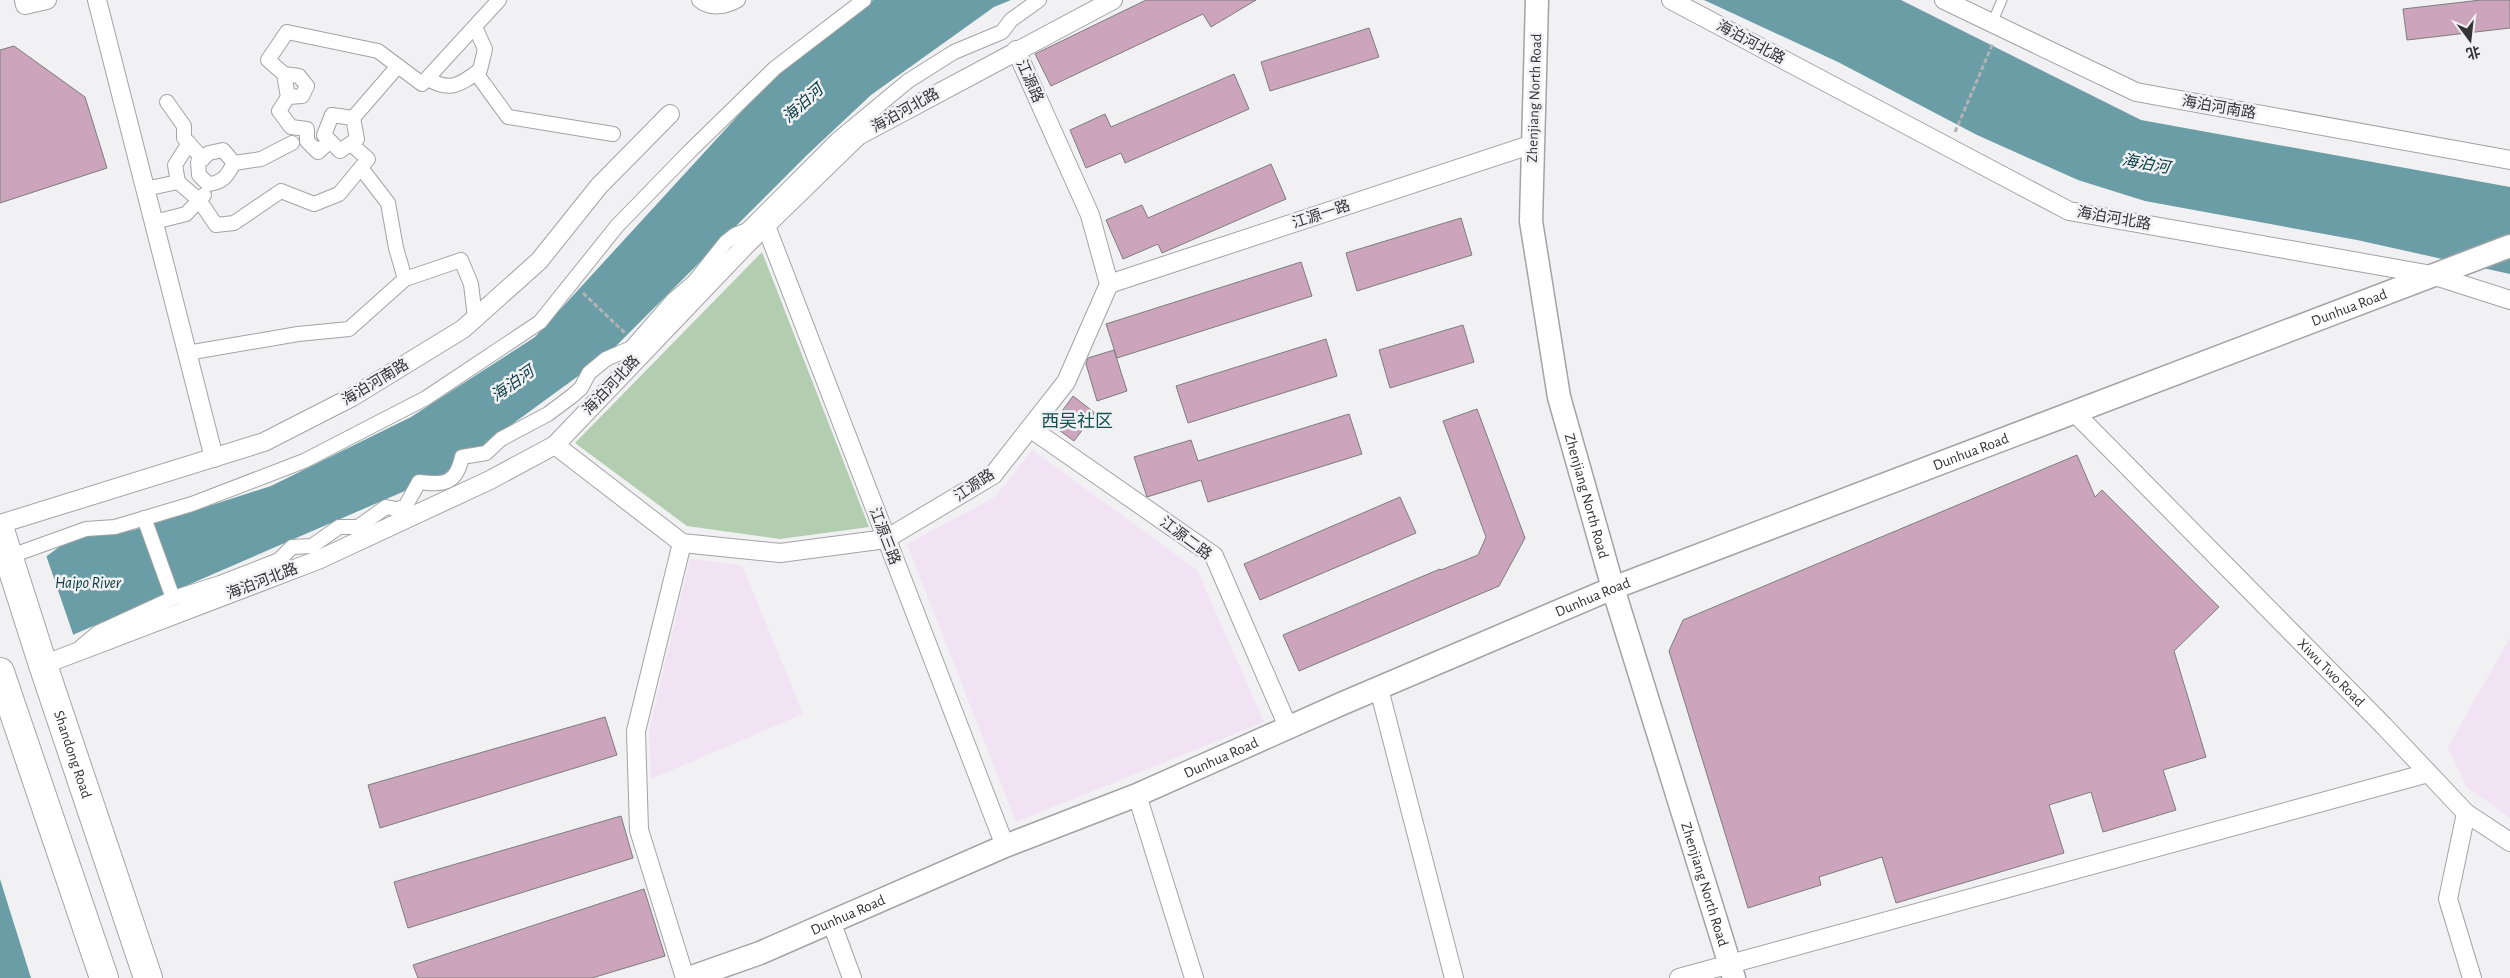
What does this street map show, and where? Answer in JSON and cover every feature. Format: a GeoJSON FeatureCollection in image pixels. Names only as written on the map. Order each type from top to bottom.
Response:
{"type":"FeatureCollection","features":[{"type":"Feature","properties":{"kind":"main road","name":"Shandong Road"},"geometry":{"type":"LineString","coordinates":[[0,530],[43,665],[148,978]]}},
{"type":"Feature","properties":{"kind":"main road"},"geometry":{"type":"LineString","coordinates":[[3,682],[104,978]]}},
{"type":"Feature","properties":{"kind":"street"},"geometry":{"type":"LineString","coordinates":[[24,0],[25,5],[47,0]]}},
{"type":"Feature","properties":{"kind":"street"},"geometry":{"type":"LineString","coordinates":[[97,0],[214,458]]}},
{"type":"Feature","properties":{"kind":"street"},"geometry":{"type":"LineString","coordinates":[[288,97],[302,96],[307,86],[299,76],[284,74],[268,60],[287,32],[378,51],[422,84],[499,0]]}},
{"type":"Feature","properties":{"kind":"street"},"geometry":{"type":"LineString","coordinates":[[703,2],[728,6],[738,0]]}},
{"type":"Feature","properties":{"kind":"street"},"geometry":{"type":"LineString","coordinates":[[11,567],[86,529],[115,527],[192,504],[304,461],[426,398],[540,322],[617,226],[768,74],[864,0]]}},
{"type":"Feature","properties":{"kind":"street"},"geometry":{"type":"LineString","coordinates":[[72,654],[99,632],[172,598],[220,583],[279,560],[292,547],[312,546],[339,527],[358,527],[386,507],[396,509],[405,507],[419,482],[443,484],[459,471],[462,456],[486,453],[501,438],[548,414],[581,388],[589,373],[606,359],[631,348],[673,300],[694,282],[726,242],[735,235],[747,230],[837,140],[876,106],[908,81],[954,52],[1002,32],[1011,20],[1039,0]]}},
{"type":"Feature","properties":{"kind":"street","name":"海泊河北路"},"geometry":{"type":"LineString","coordinates":[[43,665],[318,560],[490,480],[555,445],[766,226],[858,136],[1016,50],[1113,0]]}},
{"type":"Feature","properties":{"kind":"street","name":"Zhenjiang North Road"},"geometry":{"type":"LineString","coordinates":[[1537,0],[1531,221],[1559,397],[1613,588],[1732,970]]}},
{"type":"Feature","properties":{"kind":"street","name":"海泊河北路"},"geometry":{"type":"LineString","coordinates":[[1672,0],[2069,211],[2432,275],[2510,300]]}},
{"type":"Feature","properties":{"kind":"street","name":"海泊河南路"},"geometry":{"type":"LineString","coordinates":[[1944,0],[2136,92],[2510,160]]}},
{"type":"Feature","properties":{"kind":"street"},"geometry":{"type":"LineString","coordinates":[[428,79],[440,86],[457,86],[480,70],[485,49],[475,27]]}},
{"type":"Feature","properties":{"kind":"street","name":"江源路"},"geometry":{"type":"LineString","coordinates":[[682,542],[780,553],[886,539],[993,475],[1066,382],[1109,284],[1090,215],[1016,50]]}},
{"type":"Feature","properties":{"kind":"street"},"geometry":{"type":"LineString","coordinates":[[353,118],[398,66]]}},
{"type":"Feature","properties":{"kind":"street"},"geometry":{"type":"LineString","coordinates":[[284,74],[288,97],[279,111],[291,127],[289,141],[296,146],[307,141]]}},
{"type":"Feature","properties":{"kind":"street"},"geometry":{"type":"LineString","coordinates":[[476,74],[508,117],[613,134]]}},
{"type":"Feature","properties":{"kind":"street"},"geometry":{"type":"LineString","coordinates":[[167,102],[184,126],[184,138],[202,159]]}},
{"type":"Feature","properties":{"kind":"street","name":"海泊河南路"},"geometry":{"type":"LineString","coordinates":[[0,524],[264,442],[352,397],[463,329],[539,260],[599,186],[670,114]]}},
{"type":"Feature","properties":{"kind":"street"},"geometry":{"type":"LineString","coordinates":[[332,115],[353,118],[357,139],[340,152],[324,135],[332,115]]}},
{"type":"Feature","properties":{"kind":"street"},"geometry":{"type":"LineString","coordinates":[[291,127],[307,129],[307,141],[318,152],[330,141]]}},
{"type":"Feature","properties":{"kind":"street"},"geometry":{"type":"LineString","coordinates":[[188,143],[175,165],[178,182],[199,200],[216,225],[234,223],[281,191],[314,204],[340,194],[368,159],[351,144]]}},
{"type":"Feature","properties":{"kind":"street"},"geometry":{"type":"LineString","coordinates":[[234,163],[261,160],[292,143]]}},
{"type":"Feature","properties":{"kind":"street","name":"江源一路"},"geometry":{"type":"LineString","coordinates":[[1109,284],[1533,144]]}},
{"type":"Feature","properties":{"kind":"street"},"geometry":{"type":"LineString","coordinates":[[223,150],[234,163],[227,176],[219,183],[208,184],[199,176],[198,162],[209,153],[223,150]]}},
{"type":"Feature","properties":{"kind":"street"},"geometry":{"type":"LineString","coordinates":[[360,168],[388,203],[396,248],[405,279]]}},
{"type":"Feature","properties":{"kind":"street"},"geometry":{"type":"LineString","coordinates":[[145,189],[178,182]]}},
{"type":"Feature","properties":{"kind":"street"},"geometry":{"type":"LineString","coordinates":[[154,222],[186,214],[214,184]]}},
{"type":"Feature","properties":{"kind":"street","name":"江源三路"},"geometry":{"type":"LineString","coordinates":[[766,226],[1005,846]]}},
{"type":"Feature","properties":{"kind":"street","name":"Dunhua Road"},"geometry":{"type":"LineString","coordinates":[[687,978],[760,953],[1005,846],[1137,795],[1613,588],[2510,246]]}},
{"type":"Feature","properties":{"kind":"street"},"geometry":{"type":"LineString","coordinates":[[188,353],[298,334],[349,330],[405,279],[461,260],[471,284],[475,318]]}},
{"type":"Feature","properties":{"kind":"street","name":"Xiwu Two Road"},"geometry":{"type":"LineString","coordinates":[[2074,412],[2466,814],[2510,842]]}},
{"type":"Feature","properties":{"kind":"street","name":"江源二路"},"geometry":{"type":"LineString","coordinates":[[1030,428],[1214,556],[1289,729]]}},
{"type":"Feature","properties":{"kind":"street"},"geometry":{"type":"LineString","coordinates":[[555,445],[682,542],[636,731],[639,830],[687,978]]}},
{"type":"Feature","properties":{"kind":"street"},"geometry":{"type":"LineString","coordinates":[[144,518],[172,598]]}},
{"type":"Feature","properties":{"kind":"street"},"geometry":{"type":"LineString","coordinates":[[1379,690],[1454,978]]}},
{"type":"Feature","properties":{"kind":"street"},"geometry":{"type":"LineString","coordinates":[[1679,978],[1732,970],[2428,773]]}},
{"type":"Feature","properties":{"kind":"street"},"geometry":{"type":"LineString","coordinates":[[1137,795],[1194,978]]}},
{"type":"Feature","properties":{"kind":"street"},"geometry":{"type":"LineString","coordinates":[[2466,814],[2448,899],[2472,978]]}},
{"type":"Feature","properties":{"kind":"street"},"geometry":{"type":"LineString","coordinates":[[831,921],[852,978]]}},
{"type":"Feature","properties":{"kind":"lane"},"geometry":{"type":"LineString","coordinates":[[1992,23],[2002,0]]}},
{"type":"Feature","properties":{"kind":"path"},"geometry":{"type":"LineString","coordinates":[[1954,132],[1993,42]]}},
{"type":"Feature","properties":{"kind":"path"},"geometry":{"type":"LineString","coordinates":[[572,282],[635,342]]}},
{"type":"Feature","properties":{"kind":"shaded area"},"geometry":{"type":"Polygon","coordinates":[[[1032,450],[1197,570],[1264,722],[1016,822],[907,544],[995,497],[1032,450]]]}},
{"type":"Feature","properties":{"kind":"shaded area"},"geometry":{"type":"Polygon","coordinates":[[[690,559],[742,565],[803,714],[651,779],[649,731],[690,559]]]}},
{"type":"Feature","properties":{"kind":"shaded area"},"geometry":{"type":"Polygon","coordinates":[[[2510,638],[2510,818],[2466,786],[2448,747],[2510,638]]]}},
{"type":"Feature","properties":{"kind":"green space"},"geometry":{"type":"Polygon","coordinates":[[[762,252],[869,527],[780,539],[687,526],[575,443],[762,252]]]}},
{"type":"Feature","properties":{"kind":"water","name":"Haipo River"},"geometry":{"type":"Polygon","coordinates":[[[873,0],[1011,0],[994,7],[871,95],[807,155],[607,355],[444,474],[31,653],[0,591],[59,547],[92,534],[134,530],[271,486],[411,417],[535,337],[777,73],[873,0]]]}},
{"type":"Feature","properties":{"kind":"water","name":"海泊河"},"geometry":{"type":"Polygon","coordinates":[[[1704,0],[1901,0],[2141,120],[2510,187],[2510,274],[2357,240],[2145,201],[2078,180],[1977,135],[1838,62],[1704,0]]]}},
{"type":"Feature","properties":{"kind":"water"},"geometry":{"type":"Polygon","coordinates":[[[0,879],[31,978],[0,978],[0,879]]]}},
{"type":"Feature","properties":{"kind":"pier"},"geometry":{"type":"Polygon","coordinates":[[[46,555],[74,637],[32,655],[0,688],[0,588],[46,555]]]}},
{"type":"Feature","properties":{"kind":"building"},"geometry":{"type":"Polygon","coordinates":[[[1146,0],[1256,0],[1211,27],[1203,14],[1051,86],[1035,54],[1146,0]]]}},
{"type":"Feature","properties":{"kind":"building"},"geometry":{"type":"Polygon","coordinates":[[[2481,0],[2510,0],[2510,28],[2407,40],[2403,9],[2481,0]]]}},
{"type":"Feature","properties":{"kind":"building"},"geometry":{"type":"Polygon","coordinates":[[[1369,28],[1379,57],[1270,91],[1261,62],[1369,28]]]}},
{"type":"Feature","properties":{"kind":"building"},"geometry":{"type":"Polygon","coordinates":[[[14,46],[85,97],[107,168],[0,203],[0,50],[14,46]]]}},
{"type":"Feature","properties":{"kind":"building"},"geometry":{"type":"Polygon","coordinates":[[[1234,74],[1249,109],[1125,163],[1121,153],[1086,168],[1070,130],[1105,114],[1111,127],[1234,74]]]}},
{"type":"Feature","properties":{"kind":"building"},"geometry":{"type":"Polygon","coordinates":[[[1271,164],[1286,199],[1162,253],[1158,244],[1123,259],[1106,220],[1142,205],[1148,218],[1271,164]]]}},
{"type":"Feature","properties":{"kind":"building"},"geometry":{"type":"Polygon","coordinates":[[[1461,218],[1472,255],[1357,291],[1346,253],[1461,218]]]}},
{"type":"Feature","properties":{"kind":"building"},"geometry":{"type":"Polygon","coordinates":[[[1301,262],[1312,296],[1117,358],[1106,324],[1301,262]]]}},
{"type":"Feature","properties":{"kind":"building"},"geometry":{"type":"Polygon","coordinates":[[[1463,325],[1474,362],[1390,388],[1379,350],[1463,325]]]}},
{"type":"Feature","properties":{"kind":"building"},"geometry":{"type":"Polygon","coordinates":[[[1326,339],[1337,376],[1188,423],[1176,386],[1326,339]]]}},
{"type":"Feature","properties":{"kind":"building"},"geometry":{"type":"Polygon","coordinates":[[[1114,350],[1127,391],[1097,401],[1086,364],[1088,358],[1114,350]]]}},
{"type":"Feature","properties":{"kind":"building"},"geometry":{"type":"Polygon","coordinates":[[[1073,396],[1095,413],[1074,441],[1052,425],[1073,396]]]}},
{"type":"Feature","properties":{"kind":"building"},"geometry":{"type":"Polygon","coordinates":[[[1477,409],[1525,538],[1499,586],[1299,671],[1283,635],[1478,555],[1486,537],[1443,421],[1477,409]]]}},
{"type":"Feature","properties":{"kind":"building"},"geometry":{"type":"Polygon","coordinates":[[[1349,414],[1362,454],[1208,502],[1201,480],[1147,497],[1134,457],[1191,440],[1198,461],[1349,414]]]}},
{"type":"Feature","properties":{"kind":"building"},"geometry":{"type":"Polygon","coordinates":[[[2077,455],[2095,497],[2102,490],[2219,607],[2174,651],[2206,757],[2163,770],[2176,810],[2103,832],[2091,792],[2049,805],[2064,853],[1896,903],[1882,857],[1819,877],[1821,885],[1748,908],[1669,651],[1683,620],[2077,455]]]}},
{"type":"Feature","properties":{"kind":"building"},"geometry":{"type":"Polygon","coordinates":[[[1400,497],[1416,533],[1260,600],[1244,564],[1400,497]]]}},
{"type":"Feature","properties":{"kind":"building"},"geometry":{"type":"Polygon","coordinates":[[[605,717],[617,755],[380,828],[368,785],[605,717]]]}},
{"type":"Feature","properties":{"kind":"building"},"geometry":{"type":"Polygon","coordinates":[[[621,816],[633,858],[408,928],[394,882],[621,816]]]}},
{"type":"Feature","properties":{"kind":"building"},"geometry":{"type":"Polygon","coordinates":[[[644,889],[665,956],[592,978],[418,978],[413,965],[644,889]]]}},
{"type":"Feature","properties":{"kind":"district","name":"西吴社区"},"geometry":{"type":"Point","coordinates":[1077,421]}}]}
